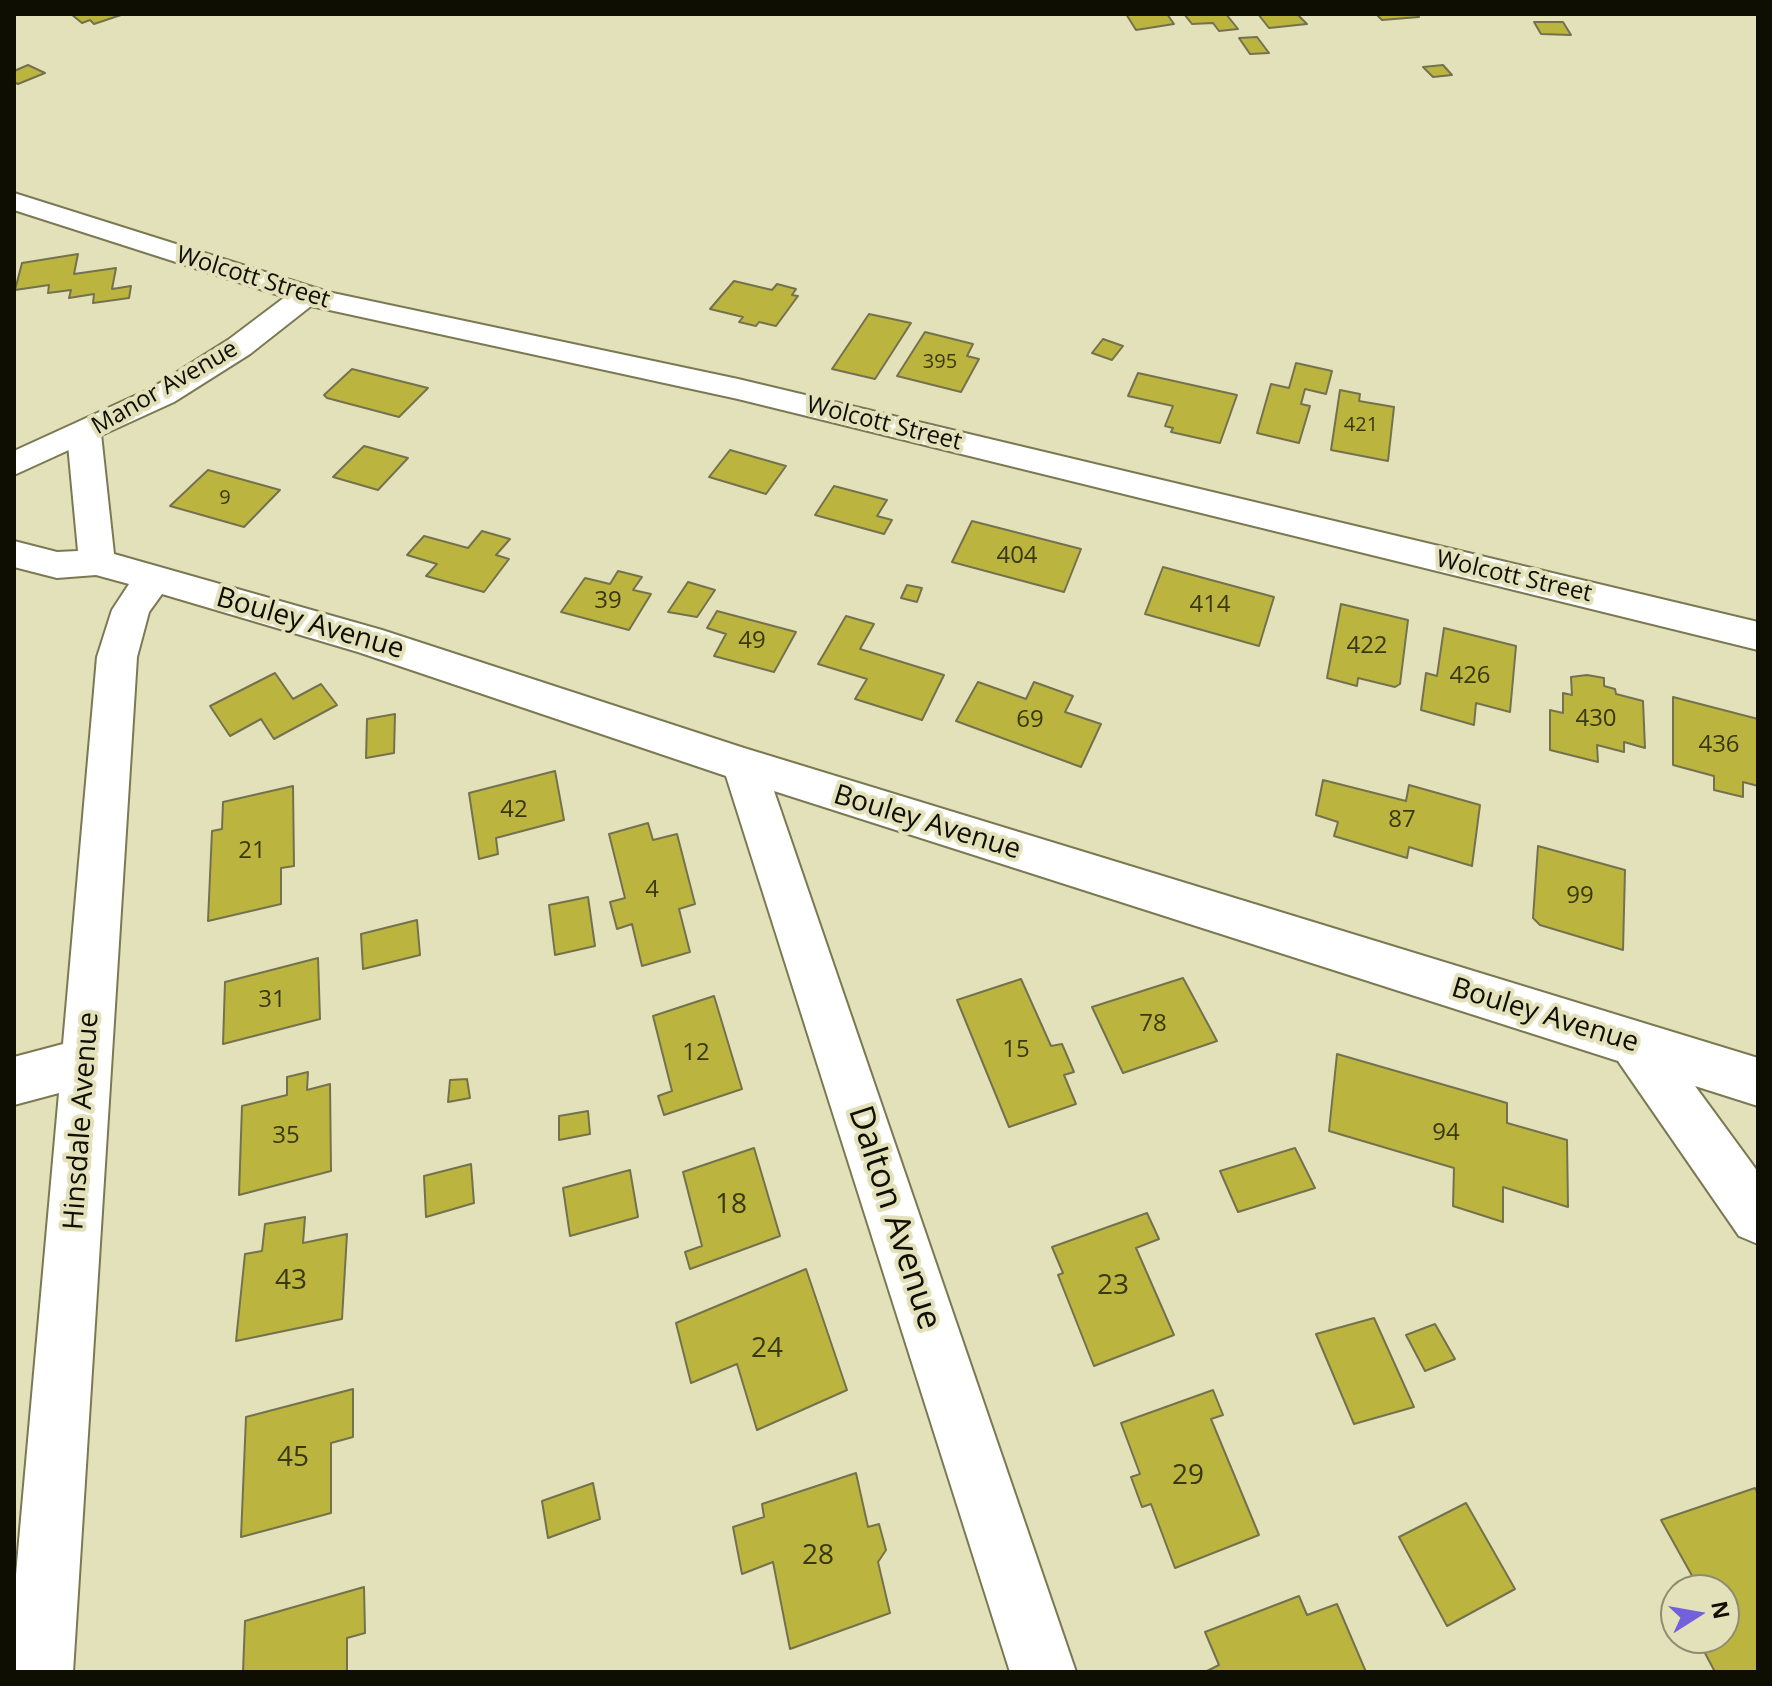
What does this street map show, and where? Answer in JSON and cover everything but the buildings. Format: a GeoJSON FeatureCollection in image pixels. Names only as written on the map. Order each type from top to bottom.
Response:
{"type":"FeatureCollection","features":[{"type":"Feature","properties":{"kind":"street","name":"Wolcott Street"},"geometry":{"type":"LineString","coordinates":[[14,201],[306,295],[723,385],[1758,636]]}},
{"type":"Feature","properties":{"kind":"street","name":"Manor Avenue"},"geometry":{"type":"LineString","coordinates":[[14,464],[84,434],[199,373],[263,330],[306,295]]}},
{"type":"Feature","properties":{"kind":"street"},"geometry":{"type":"LineString","coordinates":[[84,434],[87,490],[96,535],[96,562]]}},
{"type":"Feature","properties":{"kind":"street","name":"Bouley Avenue"},"geometry":{"type":"LineString","coordinates":[[14,554],[57,565],[96,562],[482,675],[744,765],[1758,1082]]}},
{"type":"Feature","properties":{"kind":"street","name":"Hinsdale Avenue"},"geometry":{"type":"LineString","coordinates":[[40,1672],[117,657],[131,610],[153,578]]}},
{"type":"Feature","properties":{"kind":"street","name":"Dalton Avenue"},"geometry":{"type":"LineString","coordinates":[[744,765],[1043,1672]]}},
{"type":"Feature","properties":{"kind":"street"},"geometry":{"type":"LineString","coordinates":[[1635,1044],[1758,1217]]}},
{"type":"Feature","properties":{"kind":"street"},"geometry":{"type":"LineString","coordinates":[[14,1081],[86,1062]]}}]}
